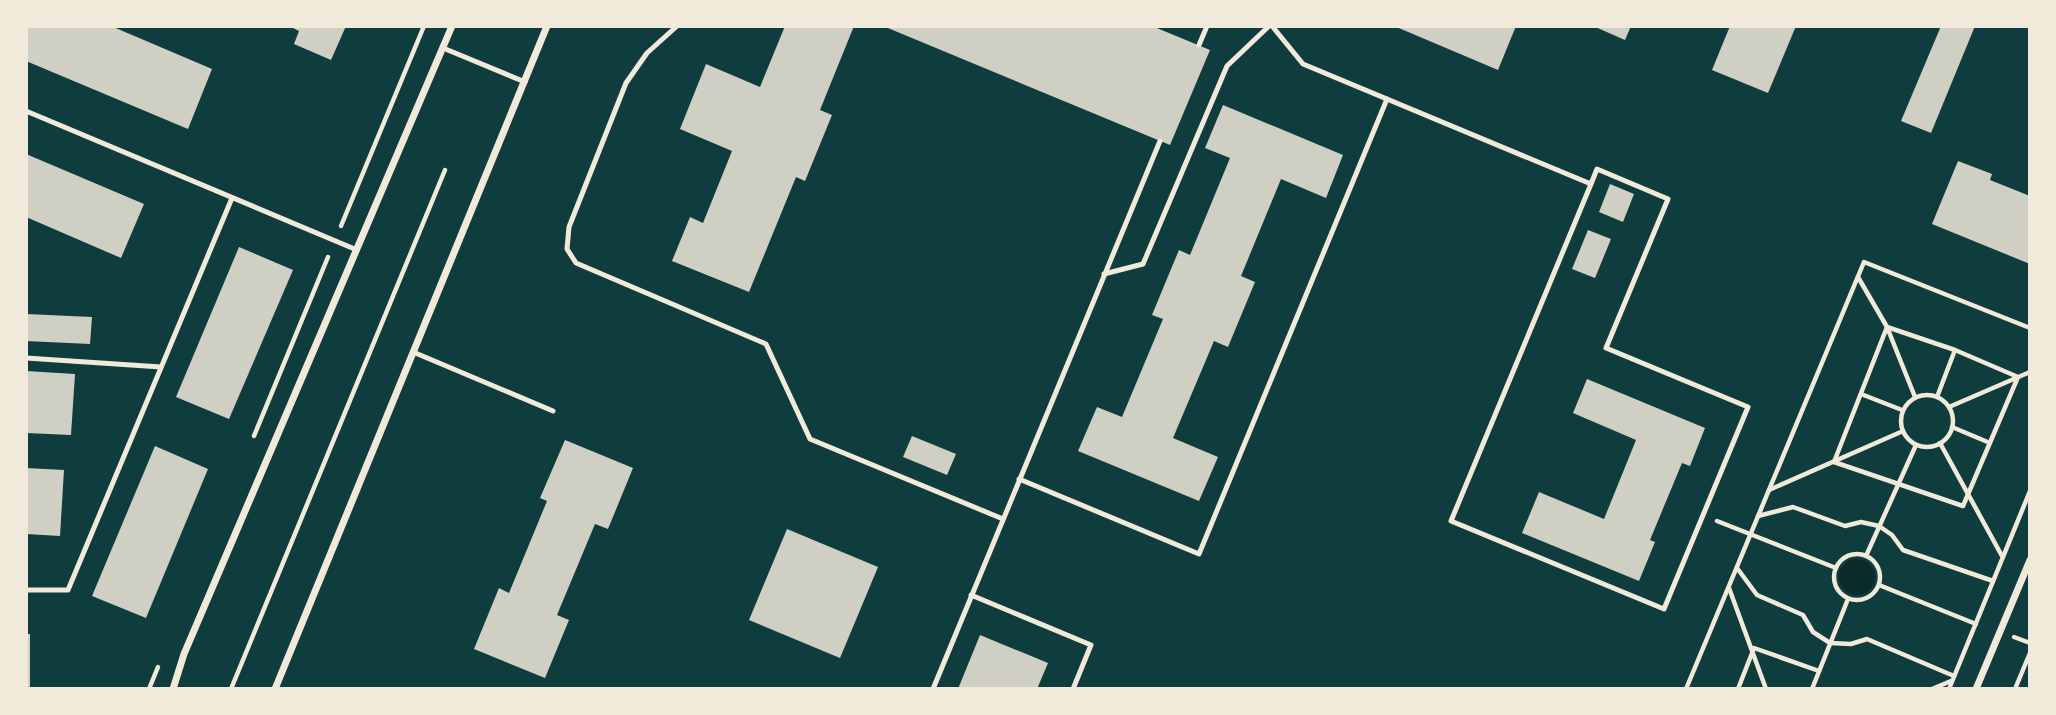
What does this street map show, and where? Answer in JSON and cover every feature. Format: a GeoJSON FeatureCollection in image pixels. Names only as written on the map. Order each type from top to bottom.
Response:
{"type":"FeatureCollection","features":[{"type":"Feature","properties":{"kind":"street"},"geometry":{"type":"LineString","coordinates":[[173,689],[184,654],[452,26]]}},
{"type":"Feature","properties":{"kind":"street"},"geometry":{"type":"LineString","coordinates":[[275,689],[547,26]]}},
{"type":"Feature","properties":{"kind":"street"},"geometry":{"type":"LineString","coordinates":[[1976,689],[2027,574],[2030,560]]}},
{"type":"Feature","properties":{"kind":"lane"},"geometry":{"type":"LineString","coordinates":[[677,26],[647,53],[626,83],[569,227],[567,249],[571,256],[576,263],[766,344],[810,439],[1003,519]]}},
{"type":"Feature","properties":{"kind":"lane"},"geometry":{"type":"LineString","coordinates":[[1199,45],[1207,26]]}},
{"type":"Feature","properties":{"kind":"lane"},"geometry":{"type":"LineString","coordinates":[[1104,274],[1143,264],[1227,66],[1270,26],[1303,64],[1591,184]]}},
{"type":"Feature","properties":{"kind":"lane"},"geometry":{"type":"LineString","coordinates":[[443,48],[525,82]]}},
{"type":"Feature","properties":{"kind":"lane"},"geometry":{"type":"LineString","coordinates":[[1019,479],[1199,554],[1387,100]]}},
{"type":"Feature","properties":{"kind":"lane"},"geometry":{"type":"LineString","coordinates":[[26,111],[357,250]]}},
{"type":"Feature","properties":{"kind":"lane"},"geometry":{"type":"LineString","coordinates":[[933,689],[1160,141]]}},
{"type":"Feature","properties":{"kind":"lane"},"geometry":{"type":"LineString","coordinates":[[1597,169],[1668,199],[1606,348],[1748,407],[1664,609],[1451,521],[1591,184],[1597,169]]}},
{"type":"Feature","properties":{"kind":"lane"},"geometry":{"type":"LineString","coordinates":[[26,590],[68,590],[232,198]]}},
{"type":"Feature","properties":{"kind":"lane"},"geometry":{"type":"LineString","coordinates":[[412,352],[553,411]]}},
{"type":"Feature","properties":{"kind":"lane"},"geometry":{"type":"LineString","coordinates":[[26,358],[161,367]]}},
{"type":"Feature","properties":{"kind":"lane"},"geometry":{"type":"LineString","coordinates":[[971,595],[1091,645],[1073,689]]}},
{"type":"Feature","properties":{"kind":"path"},"geometry":{"type":"LineString","coordinates":[[250,446],[424,26]]}},
{"type":"Feature","properties":{"kind":"path"},"geometry":{"type":"LineString","coordinates":[[231,689],[445,170]]}},
{"type":"Feature","properties":{"kind":"path"},"geometry":{"type":"LineString","coordinates":[[1686,689],[1864,262],[2030,328]]}},
{"type":"Feature","properties":{"kind":"path"},"geometry":{"type":"LineString","coordinates":[[1857,276],[1887,327],[1915,397]]}},
{"type":"Feature","properties":{"kind":"path"},"geometry":{"type":"LineString","coordinates":[[1887,327],[1955,350],[2018,377]]}},
{"type":"Feature","properties":{"kind":"path"},"geometry":{"type":"LineString","coordinates":[[1834,462],[1887,327]]}},
{"type":"Feature","properties":{"kind":"path"},"geometry":{"type":"LineString","coordinates":[[1937,397],[1955,350]]}},
{"type":"Feature","properties":{"kind":"path"},"geometry":{"type":"LineString","coordinates":[[1949,407],[2030,372]]}},
{"type":"Feature","properties":{"kind":"path"},"geometry":{"type":"LineString","coordinates":[[1834,462],[1963,506],[2018,377]]}},
{"type":"Feature","properties":{"kind":"path"},"geometry":{"type":"LineString","coordinates":[[1861,394],[1902,410]]}},
{"type":"Feature","properties":{"kind":"path"},"geometry":{"type":"LineString","coordinates":[[1924,394],[1937,397],[1949,407],[1953,419],[1952,428],[1940,443],[1928,447],[1916,445],[1905,436],[1900,419],[1902,410],[1915,397],[1924,394]]}},
{"type":"Feature","properties":{"kind":"path"},"geometry":{"type":"LineString","coordinates":[[1952,428],[1990,443]]}},
{"type":"Feature","properties":{"kind":"path"},"geometry":{"type":"LineString","coordinates":[[1769,491],[1903,431]]}},
{"type":"Feature","properties":{"kind":"path"},"geometry":{"type":"LineString","coordinates":[[1940,443],[2003,557]]}},
{"type":"Feature","properties":{"kind":"path"},"geometry":{"type":"LineString","coordinates":[[1866,556],[1916,445]]}},
{"type":"Feature","properties":{"kind":"path"},"geometry":{"type":"LineString","coordinates":[[1948,689],[2030,491]]}},
{"type":"Feature","properties":{"kind":"path"},"geometry":{"type":"LineString","coordinates":[[1758,516],[1793,507],[1845,526],[1861,522],[1879,526],[1892,535],[1903,550],[1993,582]]}},
{"type":"Feature","properties":{"kind":"path"},"geometry":{"type":"LineString","coordinates":[[1703,515],[1836,568]]}},
{"type":"Feature","properties":{"kind":"path"},"geometry":{"type":"LineString","coordinates":[[1849,556],[1866,556],[1879,568],[1879,585],[1874,593],[1866,598],[1849,598],[1836,586],[1836,568],[1849,556]]}},
{"type":"Feature","properties":{"kind":"path"},"geometry":{"type":"LineString","coordinates":[[1737,568],[1756,594],[1802,615],[1814,632],[1830,643],[1842,645],[1867,639],[1953,678]]}},
{"type":"Feature","properties":{"kind":"path"},"geometry":{"type":"LineString","coordinates":[[1879,585],[2030,643]]}},
{"type":"Feature","properties":{"kind":"path"},"geometry":{"type":"LineString","coordinates":[[1728,587],[1766,689]]}},
{"type":"Feature","properties":{"kind":"path"},"geometry":{"type":"LineString","coordinates":[[1812,689],[1849,598]]}},
{"type":"Feature","properties":{"kind":"path"},"geometry":{"type":"LineString","coordinates":[[1738,689],[1754,648],[1819,671]]}},
{"type":"Feature","properties":{"kind":"path"},"geometry":{"type":"LineString","coordinates":[[2015,689],[2030,653]]}},
{"type":"Feature","properties":{"kind":"path"},"geometry":{"type":"LineString","coordinates":[[149,689],[160,663]]}},
{"type":"Feature","properties":{"kind":"path"},"geometry":{"type":"LineString","coordinates":[[1932,689],[1953,678]]}},
{"type":"Feature","properties":{"kind":"water"},"geometry":{"type":"Polygon","coordinates":[[[1857,559],[1870,564],[1875,577],[1870,590],[1857,595],[1844,590],[1839,577],[1844,564],[1857,559]]]}},
{"type":"Feature","properties":{"kind":"building"},"geometry":{"type":"Polygon","coordinates":[[[26,26],[111,26],[212,69],[188,129],[26,61],[26,26]]]}},
{"type":"Feature","properties":{"kind":"building"},"geometry":{"type":"Polygon","coordinates":[[[289,26],[346,26],[331,60],[294,44],[299,31],[289,26]]]}},
{"type":"Feature","properties":{"kind":"building"},"geometry":{"type":"Polygon","coordinates":[[[785,26],[854,26],[820,110],[832,115],[805,181],[796,177],[749,292],[672,261],[690,217],[703,223],[732,151],[680,129],[706,64],[760,87],[785,26]]]}},
{"type":"Feature","properties":{"kind":"building"},"geometry":{"type":"Polygon","coordinates":[[[883,26],[1152,26],[1210,50],[1170,145],[883,26]]]}},
{"type":"Feature","properties":{"kind":"building"},"geometry":{"type":"Polygon","coordinates":[[[1394,26],[1516,26],[1498,70],[1394,26]]]}},
{"type":"Feature","properties":{"kind":"building"},"geometry":{"type":"Polygon","coordinates":[[[1593,26],[1631,26],[1625,40],[1593,26]]]}},
{"type":"Feature","properties":{"kind":"building"},"geometry":{"type":"Polygon","coordinates":[[[1730,26],[1796,26],[1768,93],[1712,70],[1730,26]]]}},
{"type":"Feature","properties":{"kind":"building"},"geometry":{"type":"Polygon","coordinates":[[[1941,26],[1975,26],[1931,133],[1901,121],[1941,26]]]}},
{"type":"Feature","properties":{"kind":"building"},"geometry":{"type":"Polygon","coordinates":[[[1223,105],[1343,155],[1326,198],[1281,179],[1241,276],[1255,282],[1228,347],[1214,341],[1173,438],[1218,457],[1199,501],[1078,451],[1097,407],[1122,417],[1163,319],[1152,315],[1179,250],[1190,255],[1230,158],[1205,148],[1223,105]]]}},
{"type":"Feature","properties":{"kind":"building"},"geometry":{"type":"Polygon","coordinates":[[[26,154],[144,204],[121,258],[26,217],[26,154]]]}},
{"type":"Feature","properties":{"kind":"building"},"geometry":{"type":"Polygon","coordinates":[[[1958,161],[1992,174],[1990,180],[2030,196],[2030,264],[1932,224],[1958,161]]]}},
{"type":"Feature","properties":{"kind":"building"},"geometry":{"type":"Polygon","coordinates":[[[1610,184],[1634,194],[1623,222],[1599,212],[1610,184]]]}},
{"type":"Feature","properties":{"kind":"building"},"geometry":{"type":"Polygon","coordinates":[[[1588,230],[1611,239],[1595,278],[1572,269],[1588,230]]]}},
{"type":"Feature","properties":{"kind":"building"},"geometry":{"type":"Polygon","coordinates":[[[239,247],[293,270],[229,419],[176,397],[239,247]]]}},
{"type":"Feature","properties":{"kind":"building"},"geometry":{"type":"Polygon","coordinates":[[[26,314],[92,317],[90,344],[26,341],[26,314]]]}},
{"type":"Feature","properties":{"kind":"building"},"geometry":{"type":"Polygon","coordinates":[[[26,371],[75,374],[71,435],[26,433],[26,371]]]}},
{"type":"Feature","properties":{"kind":"building"},"geometry":{"type":"Polygon","coordinates":[[[1587,379],[1705,428],[1690,466],[1682,463],[1650,540],[1655,542],[1639,581],[1522,533],[1539,492],[1604,519],[1636,440],[1573,413],[1587,379]]]}},
{"type":"Feature","properties":{"kind":"building"},"geometry":{"type":"Polygon","coordinates":[[[912,436],[956,454],[947,475],[903,457],[912,436]]]}},
{"type":"Feature","properties":{"kind":"building"},"geometry":{"type":"Polygon","coordinates":[[[565,440],[633,468],[608,529],[595,524],[557,615],[569,620],[545,678],[474,649],[499,588],[509,593],[547,501],[540,498],[565,440]]]}},
{"type":"Feature","properties":{"kind":"building"},"geometry":{"type":"Polygon","coordinates":[[[155,446],[208,469],[146,618],[92,596],[155,446]]]}},
{"type":"Feature","properties":{"kind":"building"},"geometry":{"type":"Polygon","coordinates":[[[26,468],[64,470],[60,536],[26,534],[26,468]]]}},
{"type":"Feature","properties":{"kind":"building"},"geometry":{"type":"Polygon","coordinates":[[[787,529],[878,567],[840,658],[749,620],[787,529]]]}},
{"type":"Feature","properties":{"kind":"building"},"geometry":{"type":"Polygon","coordinates":[[[26,634],[30,634],[30,689],[26,689],[26,634]]]}},
{"type":"Feature","properties":{"kind":"building"},"geometry":{"type":"Polygon","coordinates":[[[980,635],[1048,663],[1037,689],[958,689],[980,635]]]}}]}
